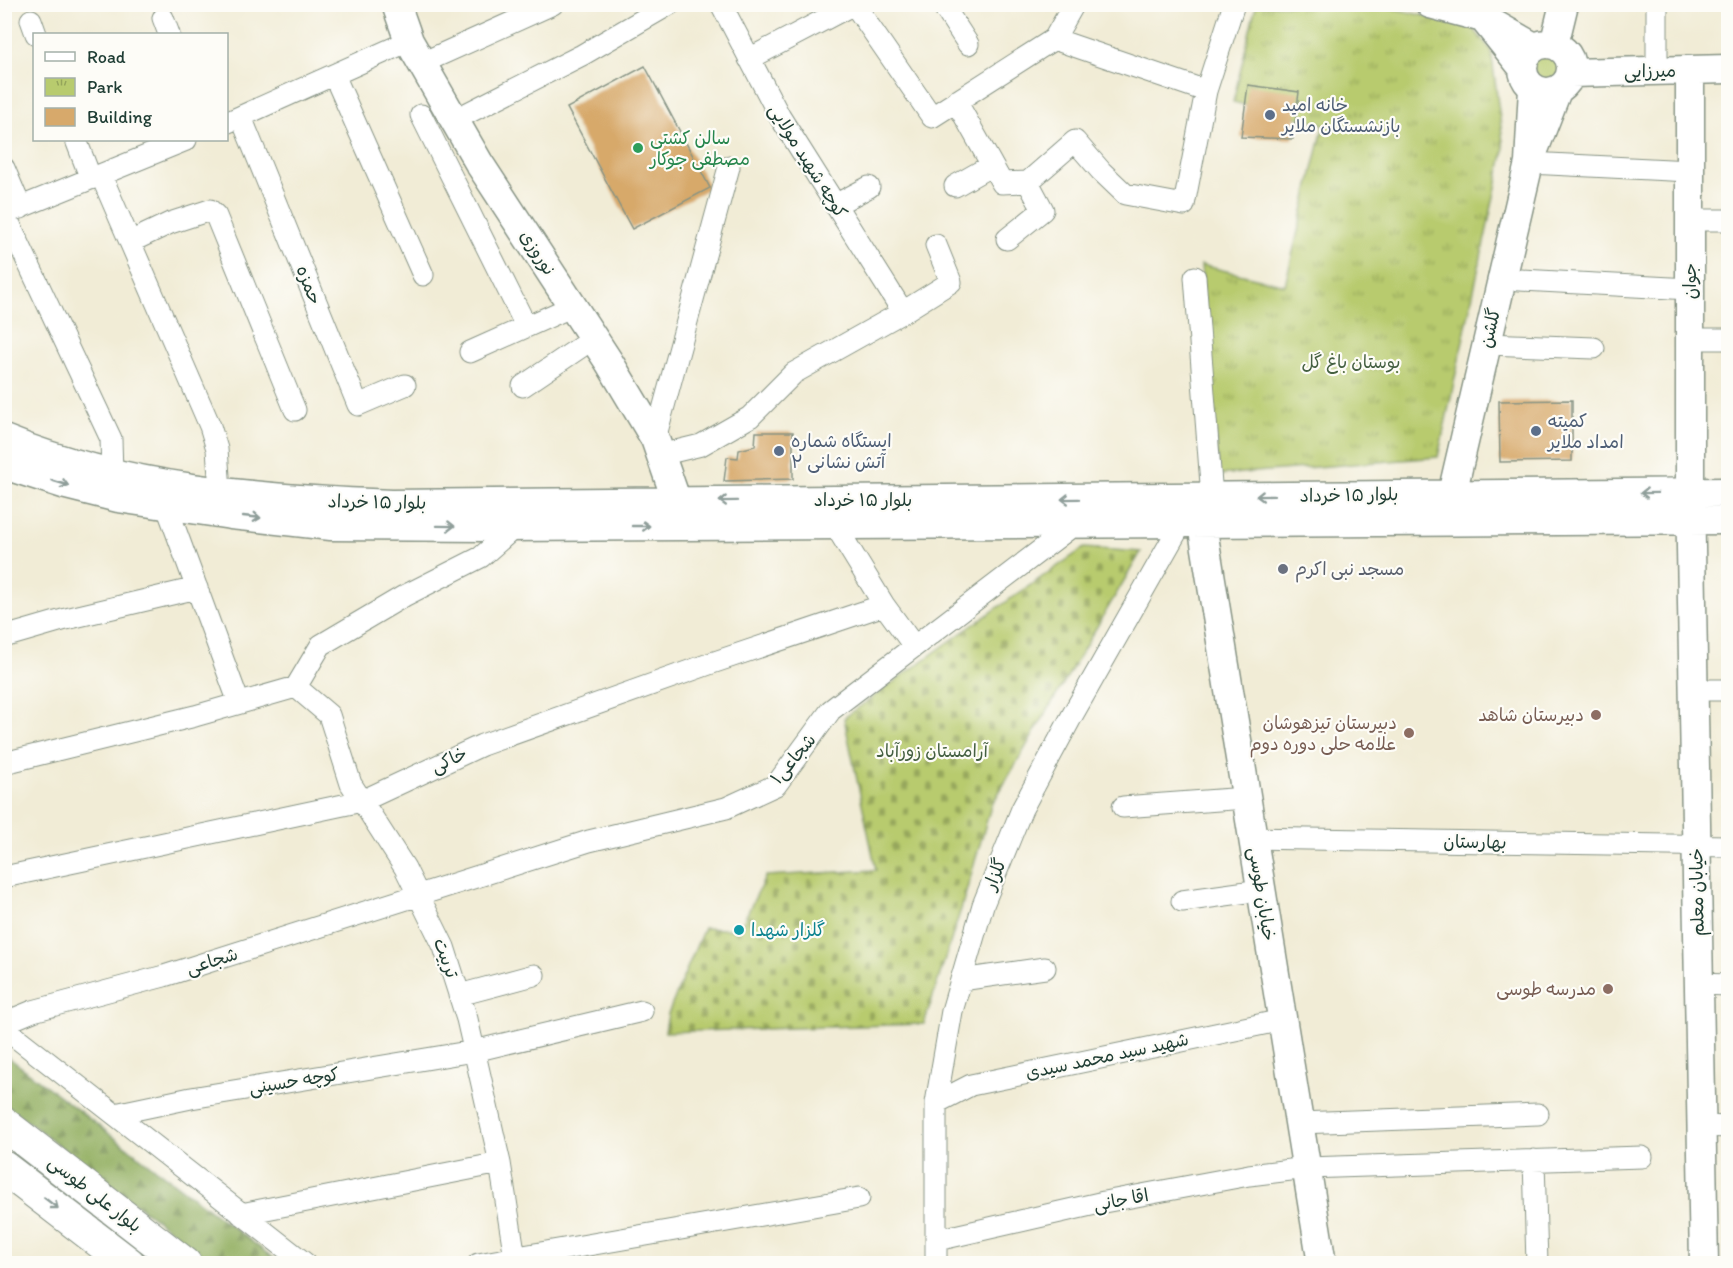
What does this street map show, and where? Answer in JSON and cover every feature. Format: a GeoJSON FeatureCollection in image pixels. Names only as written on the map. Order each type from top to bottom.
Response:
{"type":"FeatureCollection","features":[{"type":"Feature","properties":{"kind":"highway","name":"بلوار علی طوسی"},"geometry":{"type":"LineString","coordinates":[[4,1124],[185,1263]]}},
{"type":"Feature","properties":{"kind":"highway","name":"بلوار علی طوسی"},"geometry":{"type":"LineString","coordinates":[[4,1167],[129,1263]]}},
{"type":"Feature","properties":{"kind":"main road","name":"نوروزی"},"geometry":{"type":"LineString","coordinates":[[396,4],[415,52],[479,163],[594,338],[657,447],[677,502]]}},
{"type":"Feature","properties":{"kind":"main road"},"geometry":{"type":"LineString","coordinates":[[1430,4],[1484,18],[1545,69]]}},
{"type":"Feature","properties":{"kind":"main road","name":"گلشن"},"geometry":{"type":"LineString","coordinates":[[1452,494],[1529,163],[1545,69],[1564,4]]}},
{"type":"Feature","properties":{"kind":"main road","name":"میرزایی"},"geometry":{"type":"LineString","coordinates":[[1545,69],[1657,71],[1728,69]]}},
{"type":"Feature","properties":{"kind":"main road","name":"جوان"},"geometry":{"type":"LineString","coordinates":[[1690,70],[1691,520]]}},
{"type":"Feature","properties":{"kind":"main road","name":"بلوار ۱۵ خرداد"},"geometry":{"type":"LineString","coordinates":[[4,439],[65,460],[165,484],[326,501],[392,504],[677,502],[776,513],[835,525],[1728,520]]}},
{"type":"Feature","properties":{"kind":"main road","name":"بلوار ۱۵ خرداد"},"geometry":{"type":"LineString","coordinates":[[13,473],[167,507],[331,525],[515,527],[776,513],[1212,496],[1728,492]]}},
{"type":"Feature","properties":{"kind":"main road","name":"خیابان معلم"},"geometry":{"type":"LineString","coordinates":[[1691,520],[1699,984],[1715,1126],[1704,1263]]}},
{"type":"Feature","properties":{"kind":"main road","name":"خیابان طوسی"},"geometry":{"type":"LineString","coordinates":[[1192,524],[1246,798],[1322,1263]]}},
{"type":"Feature","properties":{"kind":"street"},"geometry":{"type":"LineString","coordinates":[[234,120],[334,75],[415,52],[552,4]]}},
{"type":"Feature","properties":{"kind":"street"},"geometry":{"type":"LineString","coordinates":[[454,120],[582,55],[670,4]]}},
{"type":"Feature","properties":{"kind":"street","name":"کوچه شهید مولایی"},"geometry":{"type":"LineString","coordinates":[[721,4],[780,117],[903,312]]}},
{"type":"Feature","properties":{"kind":"street"},"geometry":{"type":"LineString","coordinates":[[749,59],[854,4],[932,117],[1054,39],[1074,4]]}},
{"type":"Feature","properties":{"kind":"street"},"geometry":{"type":"LineString","coordinates":[[942,4],[968,44]]}},
{"type":"Feature","properties":{"kind":"street"},"geometry":{"type":"LineString","coordinates":[[956,101],[1002,183],[1028,182],[1076,141],[1101,171],[1125,194],[1185,205],[1206,91],[1234,4]]}},
{"type":"Feature","properties":{"kind":"street"},"geometry":{"type":"LineString","coordinates":[[1657,4],[1657,71]]}},
{"type":"Feature","properties":{"kind":"street"},"geometry":{"type":"LineString","coordinates":[[1054,39],[1206,91]]}},
{"type":"Feature","properties":{"kind":"street"},"geometry":{"type":"LineString","coordinates":[[334,75],[423,275]]}},
{"type":"Feature","properties":{"kind":"street"},"geometry":{"type":"LineString","coordinates":[[421,115],[526,326]]}},
{"type":"Feature","properties":{"kind":"street","name":"حمزه"},"geometry":{"type":"LineString","coordinates":[[234,120],[358,405],[405,385]]}},
{"type":"Feature","properties":{"kind":"street"},"geometry":{"type":"LineString","coordinates":[[77,141],[130,242],[210,426],[217,449],[220,490]]}},
{"type":"Feature","properties":{"kind":"street"},"geometry":{"type":"LineString","coordinates":[[10,212],[96,177],[151,146],[180,141]]}},
{"type":"Feature","properties":{"kind":"street"},"geometry":{"type":"LineString","coordinates":[[1529,163],[1690,171]]}},
{"type":"Feature","properties":{"kind":"street"},"geometry":{"type":"LineString","coordinates":[[956,186],[992,165]]}},
{"type":"Feature","properties":{"kind":"street"},"geometry":{"type":"LineString","coordinates":[[729,166],[657,447],[701,445],[750,417],[795,373],[951,282],[936,245]]}},
{"type":"Feature","properties":{"kind":"street"},"geometry":{"type":"LineString","coordinates":[[4,168],[10,212],[111,439],[112,473]]}},
{"type":"Feature","properties":{"kind":"street"},"geometry":{"type":"LineString","coordinates":[[1007,239],[1043,210],[1028,182]]}},
{"type":"Feature","properties":{"kind":"street"},"geometry":{"type":"LineString","coordinates":[[835,204],[869,187]]}},
{"type":"Feature","properties":{"kind":"street"},"geometry":{"type":"LineString","coordinates":[[130,242],[170,224],[210,210],[216,216],[295,410]]}},
{"type":"Feature","properties":{"kind":"street"},"geometry":{"type":"LineString","coordinates":[[1690,220],[1728,220]]}},
{"type":"Feature","properties":{"kind":"street"},"geometry":{"type":"LineString","coordinates":[[1195,277],[1212,496]]}},
{"type":"Feature","properties":{"kind":"street"},"geometry":{"type":"LineString","coordinates":[[1502,279],[1690,290]]}},
{"type":"Feature","properties":{"kind":"street"},"geometry":{"type":"LineString","coordinates":[[470,352],[573,306]]}},
{"type":"Feature","properties":{"kind":"street"},"geometry":{"type":"LineString","coordinates":[[523,386],[594,338]]}},
{"type":"Feature","properties":{"kind":"street"},"geometry":{"type":"LineString","coordinates":[[1690,339],[1728,339]]}},
{"type":"Feature","properties":{"kind":"street"},"geometry":{"type":"LineString","coordinates":[[1487,344],[1594,348]]}},
{"type":"Feature","properties":{"kind":"street"},"geometry":{"type":"LineString","coordinates":[[167,507],[239,703]]}},
{"type":"Feature","properties":{"kind":"street","name":"شجاعی۱"},"geometry":{"type":"LineString","coordinates":[[418,896],[590,841],[726,808],[776,785],[831,710],[1075,524]]}},
{"type":"Feature","properties":{"kind":"street","name":"گلزار"},"geometry":{"type":"LineString","coordinates":[[936,1263],[936,1103],[952,1011],[982,905],[1022,809],[1073,714],[1192,524]]}},
{"type":"Feature","properties":{"kind":"street"},"geometry":{"type":"LineString","coordinates":[[835,525],[884,605],[914,646]]}},
{"type":"Feature","properties":{"kind":"street"},"geometry":{"type":"LineString","coordinates":[[4,763],[296,687],[321,645],[404,596],[481,557],[515,527]]}},
{"type":"Feature","properties":{"kind":"street"},"geometry":{"type":"LineString","coordinates":[[4,637],[66,619],[197,588]]}},
{"type":"Feature","properties":{"kind":"street","name":"خاکی"},"geometry":{"type":"LineString","coordinates":[[4,877],[362,801],[482,745],[709,664],[884,605]]}},
{"type":"Feature","properties":{"kind":"street","name":"تربیت"},"geometry":{"type":"LineString","coordinates":[[296,687],[329,715],[351,784],[405,868],[444,947],[467,1020],[500,1163],[516,1260]]}},
{"type":"Feature","properties":{"kind":"street"},"geometry":{"type":"LineString","coordinates":[[1694,690],[1728,690]]}},
{"type":"Feature","properties":{"kind":"street"},"geometry":{"type":"LineString","coordinates":[[1124,807],[1246,798]]}},
{"type":"Feature","properties":{"kind":"street","name":"بهارستان"},"geometry":{"type":"LineString","coordinates":[[1253,838],[1728,846]]}},
{"type":"Feature","properties":{"kind":"street"},"geometry":{"type":"LineString","coordinates":[[1182,901],[1261,890]]}},
{"type":"Feature","properties":{"kind":"street","name":"شجاعی"},"geometry":{"type":"LineString","coordinates":[[4,1023],[33,1011],[164,976],[418,896]]}},
{"type":"Feature","properties":{"kind":"street"},"geometry":{"type":"LineString","coordinates":[[961,980],[1045,968]]}},
{"type":"Feature","properties":{"kind":"street"},"geometry":{"type":"LineString","coordinates":[[459,995],[534,975]]}},
{"type":"Feature","properties":{"kind":"street"},"geometry":{"type":"LineString","coordinates":[[1699,984],[1728,985]]}},
{"type":"Feature","properties":{"kind":"street","name":"کوچه حسینی"},"geometry":{"type":"LineString","coordinates":[[115,1114],[191,1098],[474,1051],[642,1011]]}},
{"type":"Feature","properties":{"kind":"street","name":"شهید سید محمد سیدی"},"geometry":{"type":"LineString","coordinates":[[936,1103],[972,1084],[1283,1020]]}},
{"type":"Feature","properties":{"kind":"street"},"geometry":{"type":"LineString","coordinates":[[4,1028],[306,1263]]}},
{"type":"Feature","properties":{"kind":"street"},"geometry":{"type":"LineString","coordinates":[[1299,1123],[1538,1114]]}},
{"type":"Feature","properties":{"kind":"street","name":"اقا جانی"},"geometry":{"type":"LineString","coordinates":[[937,1240],[1104,1202],[1249,1175],[1307,1168],[1642,1157]]}},
{"type":"Feature","properties":{"kind":"street"},"geometry":{"type":"LineString","coordinates":[[1534,1160],[1536,1263]]}},
{"type":"Feature","properties":{"kind":"street"},"geometry":{"type":"LineString","coordinates":[[241,1214],[500,1163]]}},
{"type":"Feature","properties":{"kind":"street"},"geometry":{"type":"LineString","coordinates":[[478,1263],[516,1260],[859,1198]]}},
{"type":"Feature","properties":{"kind":"green space","name":"بوستان باغ گل"},"geometry":{"type":"Polygon","coordinates":[[[1256,5],[1378,5],[1472,27],[1491,50],[1504,150],[1438,457],[1219,475],[1201,265],[1285,285],[1324,124],[1233,102],[1256,5]]]}},
{"type":"Feature","properties":{"kind":"green space"},"geometry":{"type":"Polygon","coordinates":[[[1556,55],[1562,63],[1560,78],[1546,84],[1536,80],[1532,60],[1536,56],[1556,55]]]}},
{"type":"Feature","properties":{"kind":"green space","name":"آرامستان زورآباد"},"geometry":{"type":"Polygon","coordinates":[[[1084,548],[1141,552],[991,806],[924,1024],[665,1032],[668,1014],[704,928],[739,930],[766,876],[876,870],[844,718],[1084,548]]]}},
{"type":"Feature","properties":{"kind":"green space"},"geometry":{"type":"Polygon","coordinates":[[[4,1054],[280,1263],[213,1263],[5,1104],[4,1054]]]}},
{"type":"Feature","properties":{"kind":"building","name":"سالن کشتی مصطفی جوکار"},"geometry":{"type":"Polygon","coordinates":[[[645,66],[710,188],[632,229],[567,108],[645,66]]]}},
{"type":"Feature","properties":{"kind":"building","name":"خانه امید بازنشستگان ملایر"},"geometry":{"type":"Polygon","coordinates":[[[1248,85],[1299,92],[1293,139],[1241,137],[1248,85]]]}},
{"type":"Feature","properties":{"kind":"building","name":"کمیته امداد ملایر"},"geometry":{"type":"Polygon","coordinates":[[[1572,400],[1572,461],[1500,462],[1499,401],[1572,400]]]}},
{"type":"Feature","properties":{"kind":"building"},"geometry":{"type":"Polygon","coordinates":[[[756,432],[793,432],[793,479],[724,481],[727,457],[738,458],[739,450],[755,446],[756,432]]]}},
{"type":"Feature","properties":{"kind":"place","name":"خانه امید بازنشستگان ملایر"},"geometry":{"type":"Point","coordinates":[1270,115]}},
{"type":"Feature","properties":{"kind":"place","name":"سالن کشتی مصطفی جوکار"},"geometry":{"type":"Point","coordinates":[638,148]}},
{"type":"Feature","properties":{"kind":"place","name":"کمیته امداد ملایر"},"geometry":{"type":"Point","coordinates":[1536,431]}},
{"type":"Feature","properties":{"kind":"place","name":"ایستگاه شماره ۲ آتش نشانی"},"geometry":{"type":"Point","coordinates":[779,451]}},
{"type":"Feature","properties":{"kind":"place","name":"مسجد نبی اکرم"},"geometry":{"type":"Point","coordinates":[1283,569]}},
{"type":"Feature","properties":{"kind":"place","name":"دبیرستان شاهد"},"geometry":{"type":"Point","coordinates":[1596,715]}},
{"type":"Feature","properties":{"kind":"place","name":"دبیرستان تیزهوشان علامه حلی دوره دوم"},"geometry":{"type":"Point","coordinates":[1409,733]}},
{"type":"Feature","properties":{"kind":"place","name":"گلزار شهدا"},"geometry":{"type":"Point","coordinates":[739,930]}},
{"type":"Feature","properties":{"kind":"place","name":"مدرسه طوسی"},"geometry":{"type":"Point","coordinates":[1608,989]}}]}
